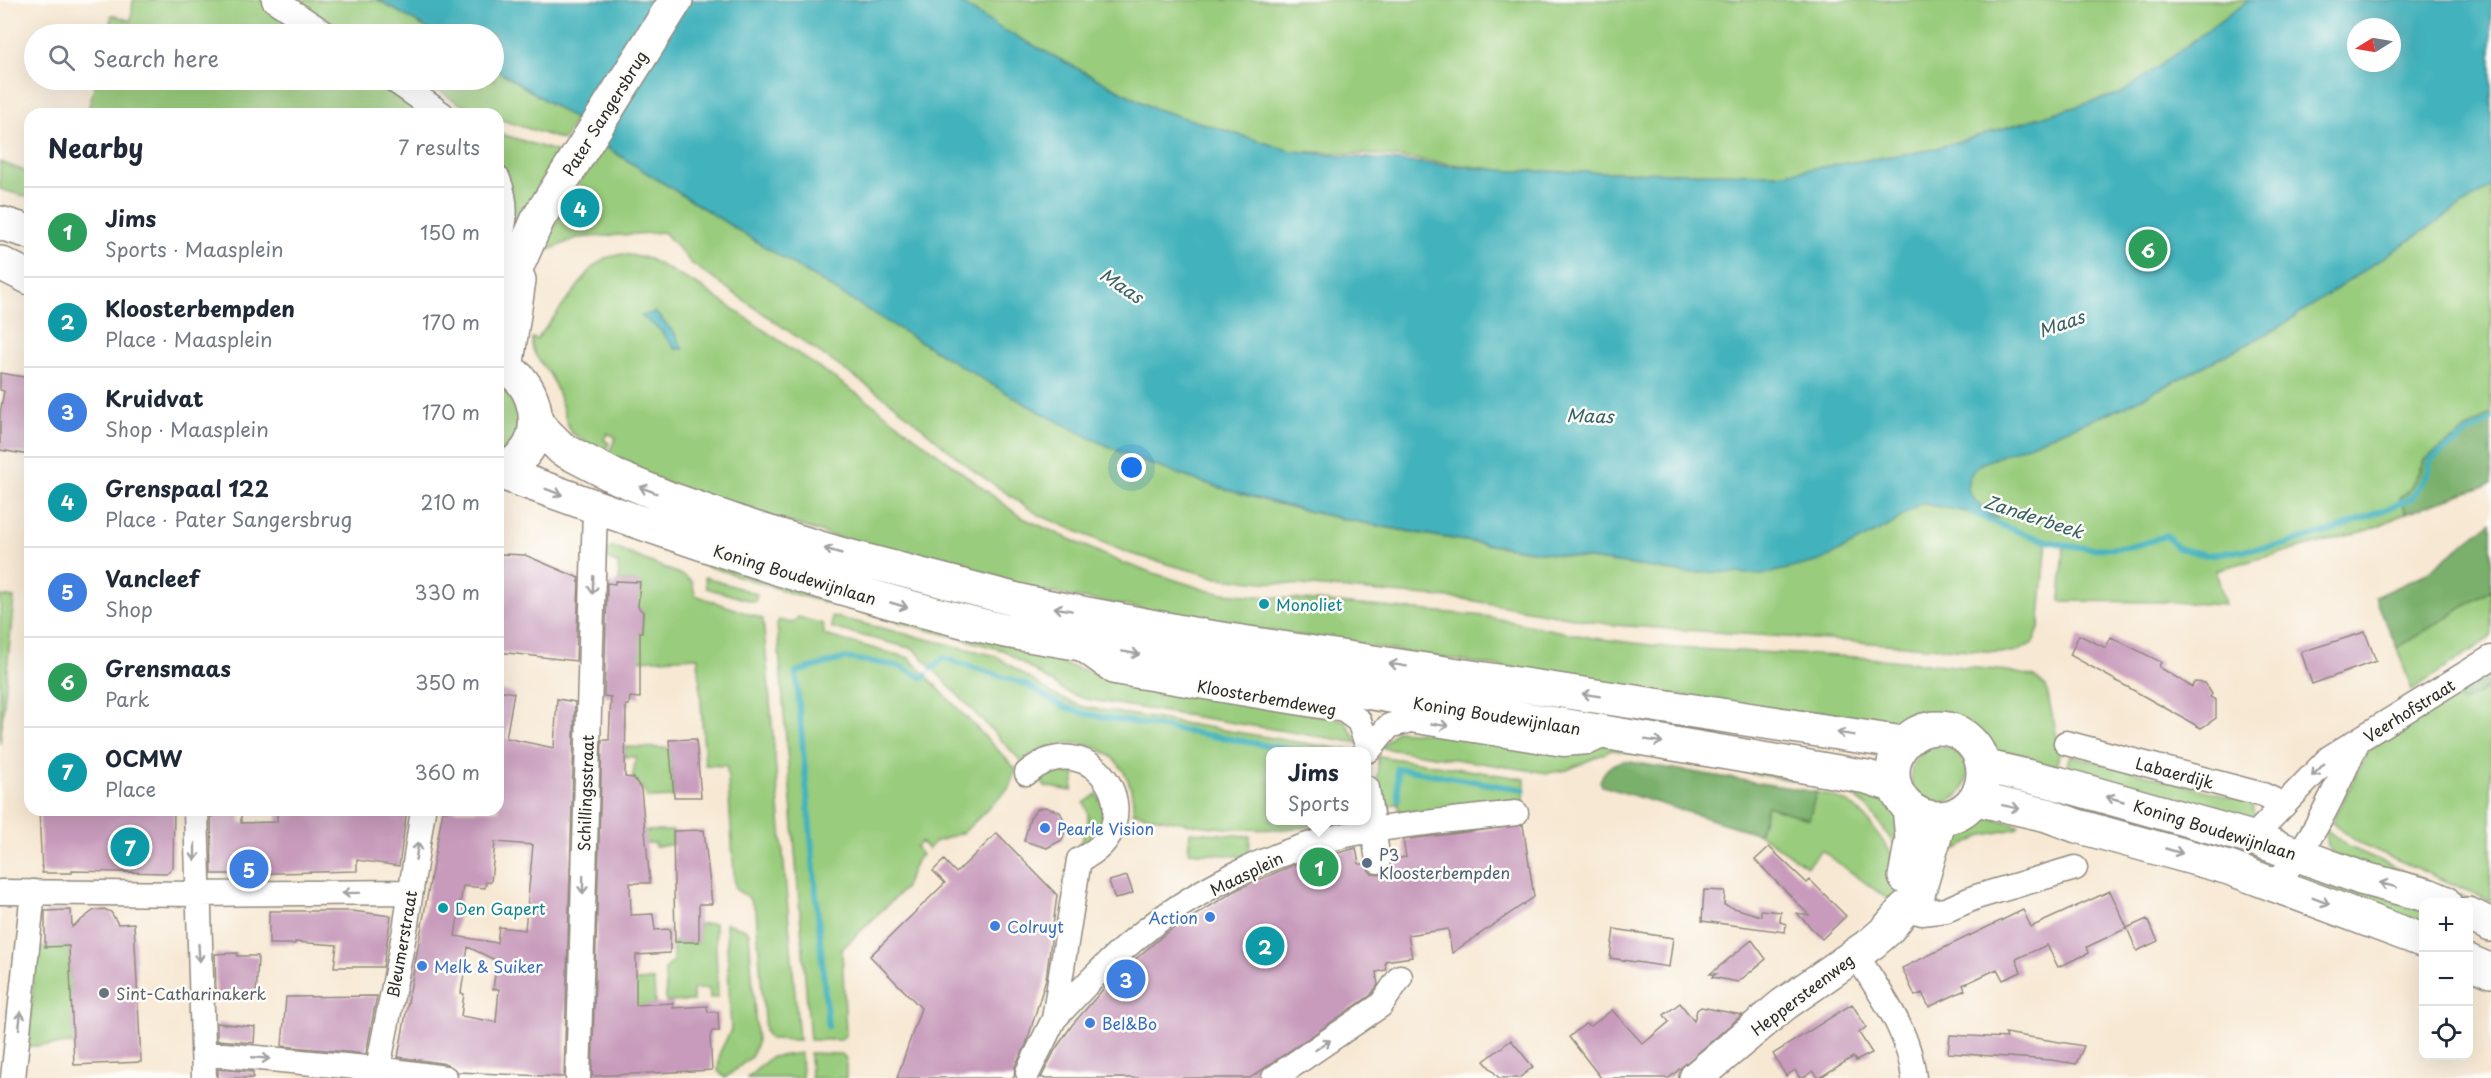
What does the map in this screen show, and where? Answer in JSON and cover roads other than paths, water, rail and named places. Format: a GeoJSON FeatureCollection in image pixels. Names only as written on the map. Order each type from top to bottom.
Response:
{"type":"FeatureCollection","features":[{"type":"Feature","properties":{"kind":"main road","name":"Pater Sangersbrug"},"geometry":{"type":"LineString","coordinates":[[504,286],[509,252],[538,219],[676,0]]}},
{"type":"Feature","properties":{"kind":"main road"},"geometry":{"type":"LineString","coordinates":[[0,223],[24,230]]}},
{"type":"Feature","properties":{"kind":"main road","name":"Pater Sangersbrug"},"geometry":{"type":"LineString","coordinates":[[504,335],[509,252]]}},
{"type":"Feature","properties":{"kind":"main road"},"geometry":{"type":"LineString","coordinates":[[0,263],[24,275]]}},
{"type":"Feature","properties":{"kind":"main road"},"geometry":{"type":"LineString","coordinates":[[504,369],[519,377],[526,386],[536,423],[530,445],[523,455],[504,468]]}},
{"type":"Feature","properties":{"kind":"main road","name":"Koning Boudewijnlaan"},"geometry":{"type":"LineString","coordinates":[[536,423],[552,442],[583,461],[637,486],[754,528],[940,581],[1029,603],[1203,636],[1904,743]]}},
{"type":"Feature","properties":{"kind":"main road","name":"Koning Boudewijnlaan"},"geometry":{"type":"LineString","coordinates":[[504,474],[748,561],[926,613],[1092,652],[1844,773],[1902,797]]}},
{"type":"Feature","properties":{"kind":"main road"},"geometry":{"type":"LineString","coordinates":[[1902,797],[1929,818],[1940,819],[1960,813],[1976,799],[1984,777],[1983,766],[1972,742],[1951,729],[1925,729],[1904,743],[1896,756],[1893,771],[1912,838],[1903,888],[1905,908]]}},
{"type":"Feature","properties":{"kind":"main road","name":"Koning Boudewijnlaan"},"geometry":{"type":"LineString","coordinates":[[1983,766],[2057,783],[2252,838],[2361,878],[2434,898]]}},
{"type":"Feature","properties":{"kind":"main road","name":"Koning Boudewijnlaan"},"geometry":{"type":"LineString","coordinates":[[1976,799],[2047,815],[2077,826],[2173,851],[2275,884],[2419,939]]}},
{"type":"Feature","properties":{"kind":"main road","name":"Heppersteenweg"},"geometry":{"type":"LineString","coordinates":[[1696,1078],[1783,1005],[1887,930],[1905,908],[1917,901],[1940,819]]}},
{"type":"Feature","properties":{"kind":"main road"},"geometry":{"type":"LineString","coordinates":[[2473,916],[2491,925]]}},
{"type":"Feature","properties":{"kind":"main road"},"geometry":{"type":"LineString","coordinates":[[2473,963],[2491,971]]}},
{"type":"Feature","properties":{"kind":"street"},"geometry":{"type":"LineString","coordinates":[[274,0],[311,24]]}},
{"type":"Feature","properties":{"kind":"street"},"geometry":{"type":"LineString","coordinates":[[408,90],[434,108]]}},
{"type":"Feature","properties":{"kind":"street"},"geometry":{"type":"LineString","coordinates":[[504,201],[504,216]]}},
{"type":"Feature","properties":{"kind":"street"},"geometry":{"type":"LineString","coordinates":[[504,232],[509,252]]}},
{"type":"Feature","properties":{"kind":"street","name":"Schillingsstraat"},"geometry":{"type":"LineString","coordinates":[[578,1078],[595,508]]}},
{"type":"Feature","properties":{"kind":"street"},"geometry":{"type":"LineString","coordinates":[[1092,652],[1107,625],[1120,619]]}},
{"type":"Feature","properties":{"kind":"street","name":"Kloosterbemdeweg"},"geometry":{"type":"LineString","coordinates":[[1092,652],[1114,672],[1344,710],[1359,721],[1366,747]]}},
{"type":"Feature","properties":{"kind":"street","name":"Veerhofstraat"},"geometry":{"type":"LineString","coordinates":[[2252,838],[2330,758],[2491,658]]}},
{"type":"Feature","properties":{"kind":"street"},"geometry":{"type":"LineString","coordinates":[[1344,710],[1563,744],[1589,742],[1608,734]]}},
{"type":"Feature","properties":{"kind":"street","name":"Kloosterbemdeweg"},"geometry":{"type":"LineString","coordinates":[[1371,753],[1389,726],[1410,720]]}},
{"type":"Feature","properties":{"kind":"street","name":"Labaerdijk"},"geometry":{"type":"LineString","coordinates":[[2066,743],[2263,795],[2284,805]]}},
{"type":"Feature","properties":{"kind":"street","name":"Veerhofstraat"},"geometry":{"type":"LineString","coordinates":[[2275,884],[2300,855],[2321,819],[2357,743]]}},
{"type":"Feature","properties":{"kind":"street"},"geometry":{"type":"LineString","coordinates":[[1027,773],[1053,758],[1085,761],[1096,767],[1108,782],[1116,810],[1114,826],[1107,840],[1096,852],[1079,860],[1054,1019],[1028,1072]]}},
{"type":"Feature","properties":{"kind":"street"},"geometry":{"type":"LineString","coordinates":[[1371,810],[1378,861]]}},
{"type":"Feature","properties":{"kind":"street","name":"Maasplein"},"geometry":{"type":"LineString","coordinates":[[1373,821],[1516,813]]}},
{"type":"Feature","properties":{"kind":"street"},"geometry":{"type":"LineString","coordinates":[[196,816],[196,894],[204,1078]]}},
{"type":"Feature","properties":{"kind":"street","name":"Bleumerstraat"},"geometry":{"type":"LineString","coordinates":[[377,1073],[422,816]]}},
{"type":"Feature","properties":{"kind":"street","name":"Maasplein"},"geometry":{"type":"LineString","coordinates":[[1054,1019],[1130,943],[1190,901],[1236,875],[1287,853],[1339,837],[1364,825]]}},
{"type":"Feature","properties":{"kind":"street"},"geometry":{"type":"LineString","coordinates":[[1905,908],[1922,913],[1946,910],[1976,897],[2075,868]]}},
{"type":"Feature","properties":{"kind":"street"},"geometry":{"type":"LineString","coordinates":[[0,892],[196,894],[410,892]]}},
{"type":"Feature","properties":{"kind":"street"},"geometry":{"type":"LineString","coordinates":[[13,1078],[33,892]]}},
{"type":"Feature","properties":{"kind":"street"},"geometry":{"type":"LineString","coordinates":[[1855,953],[1902,1028],[1912,1061],[1914,1078]]}},
{"type":"Feature","properties":{"kind":"street"},"geometry":{"type":"LineString","coordinates":[[1274,1078],[1376,1009],[1389,996],[1400,977]]}},
{"type":"Feature","properties":{"kind":"street"},"geometry":{"type":"LineString","coordinates":[[203,1053],[377,1073],[445,1078]]}},
{"type":"Feature","properties":{"kind":"water","name":"Maas"},"geometry":{"type":"Polygon","coordinates":[[[378,0],[956,0],[1000,28],[1153,108],[1291,151],[1510,171],[1778,174],[1930,150],[2122,93],[2249,0],[2491,0],[2491,186],[2276,329],[2126,406],[1980,464],[1968,481],[1968,488],[1976,502],[1999,518],[1920,503],[1889,526],[1820,561],[1762,575],[1721,572],[1686,573],[1410,532],[1273,502],[1206,483],[1140,460],[1058,422],[978,376],[804,271],[603,145],[575,119],[504,74],[504,24],[420,24],[378,0]]]}},
{"type":"Feature","properties":{"kind":"water"},"geometry":{"type":"Polygon","coordinates":[[[655,312],[676,335],[683,349],[675,349],[660,330],[641,316],[655,312]]]}},
{"type":"Feature","properties":{"kind":"waterway","name":"Zanderbeek"},"geometry":{"type":"LineString","coordinates":[[1971,512],[2018,532],[2067,545],[2092,548],[2117,548],[2142,544],[2166,535],[2177,548],[2207,555],[2284,545],[2334,530],[2411,499],[2429,472],[2430,460],[2491,418]]}},
{"type":"Feature","properties":{"kind":"waterway"},"geometry":{"type":"LineString","coordinates":[[828,1026],[796,672],[846,658],[899,666],[923,678],[926,675]]}},
{"type":"Feature","properties":{"kind":"waterway"},"geometry":{"type":"LineString","coordinates":[[932,668],[944,658],[1025,684],[1062,706],[1086,714],[1275,747]]}},
{"type":"Feature","properties":{"kind":"waterway"},"geometry":{"type":"LineString","coordinates":[[1398,799],[1397,768],[1524,790]]}},
{"type":"Feature","properties":{"kind":"place","name":"Grenspaal 122"},"geometry":{"type":"Point","coordinates":[580,208]}},
{"type":"Feature","properties":{"kind":"place","name":"Grensmaas"},"geometry":{"type":"Point","coordinates":[2148,249]}},
{"type":"Feature","properties":{"kind":"place","name":"Monoliet"},"geometry":{"type":"Point","coordinates":[1264,604]}},
{"type":"Feature","properties":{"kind":"place","name":"Pearle Vision"},"geometry":{"type":"Point","coordinates":[1045,828]}},
{"type":"Feature","properties":{"kind":"place","name":"OCMW"},"geometry":{"type":"Point","coordinates":[130,847]}},
{"type":"Feature","properties":{"kind":"place","name":"P3 Kloosterbempden"},"geometry":{"type":"Point","coordinates":[1367,863]}},
{"type":"Feature","properties":{"kind":"place","name":"Jims"},"geometry":{"type":"Point","coordinates":[1319,867]}},
{"type":"Feature","properties":{"kind":"place","name":"Vancleef"},"geometry":{"type":"Point","coordinates":[249,869]}},
{"type":"Feature","properties":{"kind":"place","name":"Den Gapert"},"geometry":{"type":"Point","coordinates":[443,908]}},
{"type":"Feature","properties":{"kind":"place","name":"Action"},"geometry":{"type":"Point","coordinates":[1210,917]}},
{"type":"Feature","properties":{"kind":"place","name":"Colruyt"},"geometry":{"type":"Point","coordinates":[995,926]}},
{"type":"Feature","properties":{"kind":"place","name":"Kloosterbempden"},"geometry":{"type":"Point","coordinates":[1265,946]}},
{"type":"Feature","properties":{"kind":"place","name":"Melk & Suiker"},"geometry":{"type":"Point","coordinates":[422,966]}},
{"type":"Feature","properties":{"kind":"place","name":"Kruidvat"},"geometry":{"type":"Point","coordinates":[1126,979]}},
{"type":"Feature","properties":{"kind":"place","name":"Sint-Catharinakerk"},"geometry":{"type":"Point","coordinates":[104,993]}},
{"type":"Feature","properties":{"kind":"place","name":"Bel&Bo"},"geometry":{"type":"Point","coordinates":[1090,1023]}}]}
